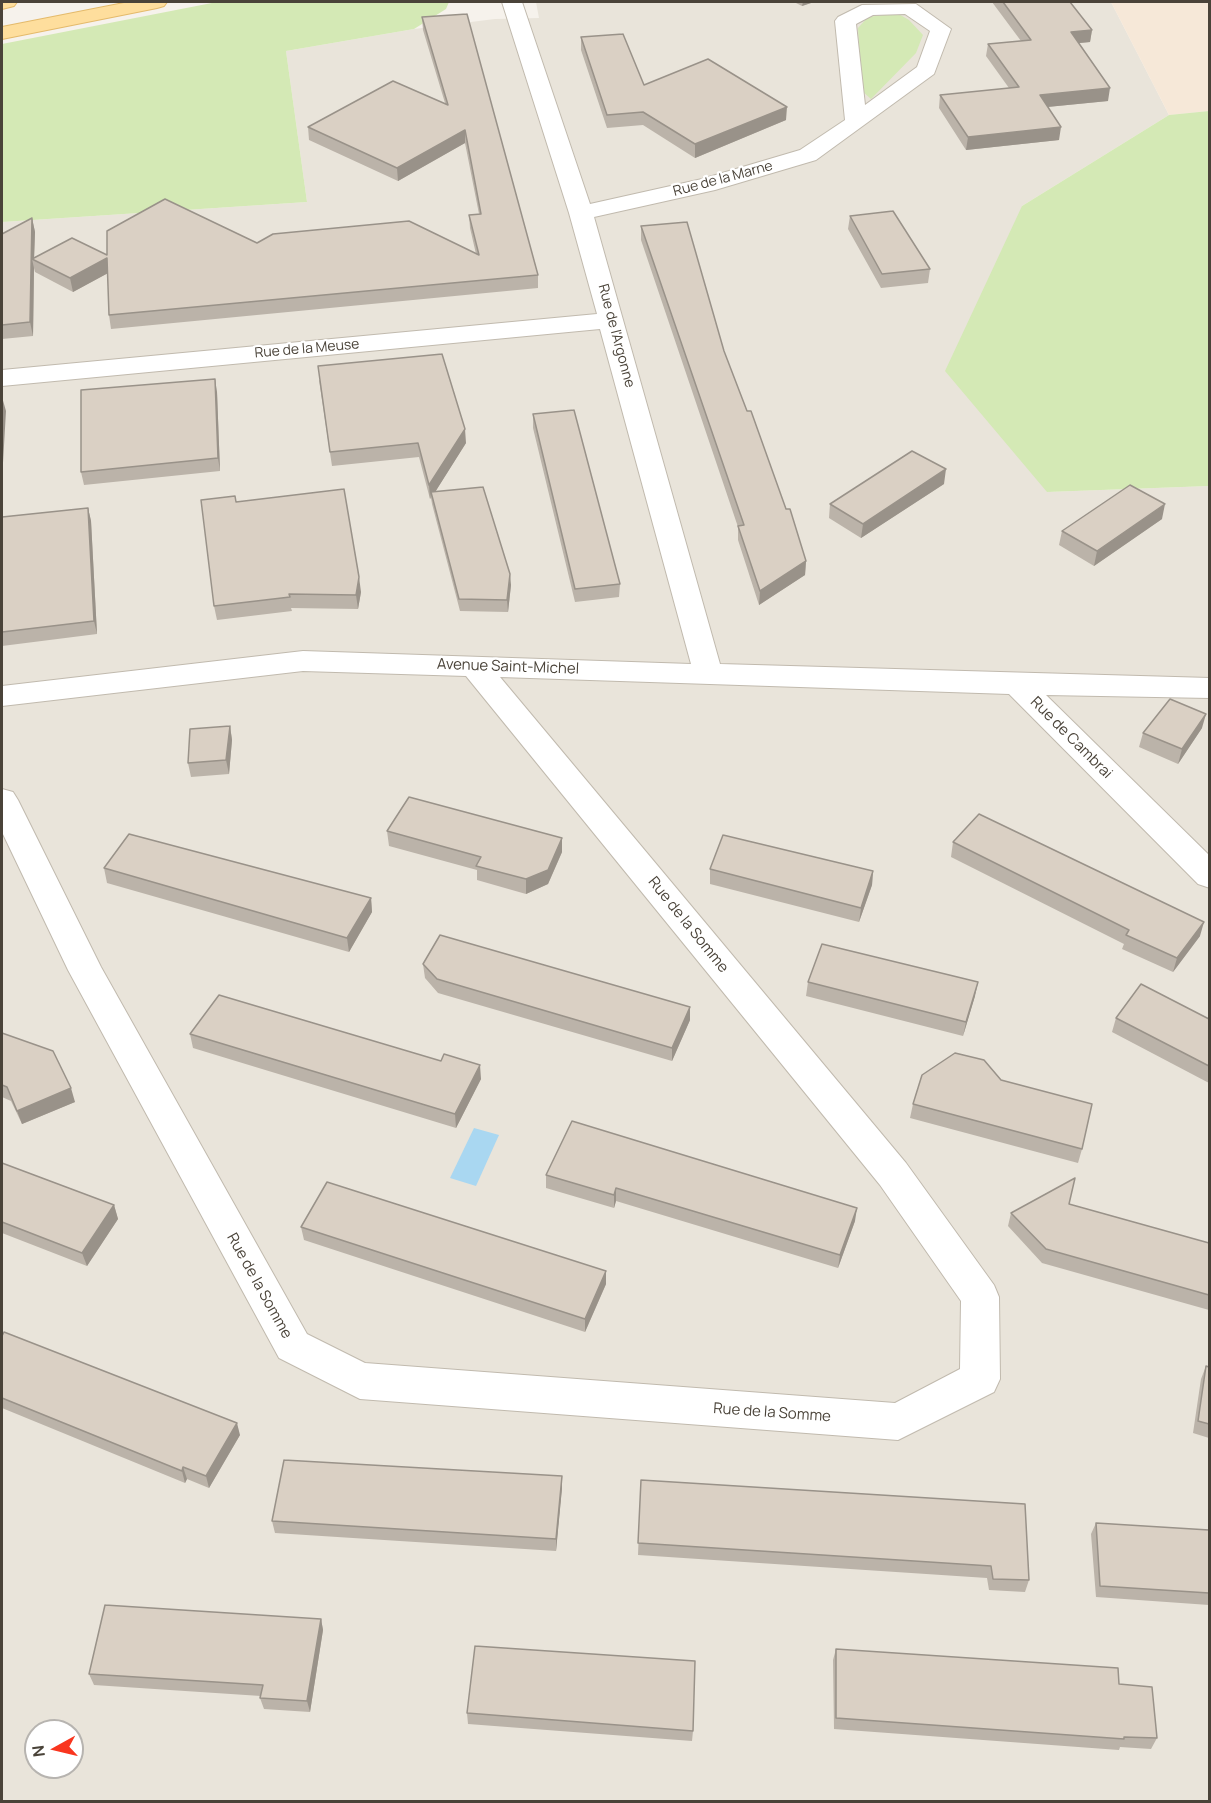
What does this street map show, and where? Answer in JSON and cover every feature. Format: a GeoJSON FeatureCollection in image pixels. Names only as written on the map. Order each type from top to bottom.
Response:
{"type":"FeatureCollection","features":[{"type":"Feature","properties":{"kind":"main road"},"geometry":{"type":"LineString","coordinates":[[2,3],[7,2]]}},
{"type":"Feature","properties":{"kind":"main road"},"geometry":{"type":"LineString","coordinates":[[2,16],[75,2]]}},
{"type":"Feature","properties":{"kind":"main road"},"geometry":{"type":"LineString","coordinates":[[2,33],[157,2]]}},
{"type":"Feature","properties":{"kind":"street","name":"Rue de l'Argonne"},"geometry":{"type":"LineString","coordinates":[[512,2],[581,213],[708,673]]}},
{"type":"Feature","properties":{"kind":"street","name":"Rue de la Marne"},"geometry":{"type":"LineString","coordinates":[[581,213],[707,185],[808,155],[856,122],[927,70],[941,29],[909,8],[869,9],[845,21],[856,122]]}},
{"type":"Feature","properties":{"kind":"street","name":"Rue de la Meuse"},"geometry":{"type":"LineString","coordinates":[[2,378],[612,320]]}},
{"type":"Feature","properties":{"kind":"street","name":"Avenue Saint-Michel"},"geometry":{"type":"LineString","coordinates":[[2,696],[303,661],[1017,684]]}},
{"type":"Feature","properties":{"kind":"street","name":"Rue de la Somme"},"geometry":{"type":"LineString","coordinates":[[2,800],[85,970],[293,1346],[360,1381],[898,1422],[980,1378],[980,1298],[906,1193],[475,667]]}},
{"type":"Feature","properties":{"kind":"street","name":"Rue de Cambrai"},"geometry":{"type":"LineString","coordinates":[[1017,684],[1209,688]]}},
{"type":"Feature","properties":{"kind":"street","name":"Rue de Cambrai"},"geometry":{"type":"LineString","coordinates":[[1017,684],[1209,876]]}},
{"type":"Feature","properties":{"kind":"shaded area"},"geometry":{"type":"Polygon","coordinates":[[[536,2],[1111,2],[1169,115],[1022,206],[1047,492],[1209,486],[1209,1801],[2,1802],[2,222],[307,202],[286,51],[414,29],[495,19],[539,18],[536,2]]]}},
{"type":"Feature","properties":{"kind":"shaded area"},"geometry":{"type":"Polygon","coordinates":[[[1111,2],[1209,2],[1209,111],[1169,115],[1111,2]]]}},
{"type":"Feature","properties":{"kind":"green space"},"geometry":{"type":"Polygon","coordinates":[[[217,2],[449,2],[446,9],[414,29],[286,51],[307,202],[2,222],[2,44],[217,2]]]}},
{"type":"Feature","properties":{"kind":"green space"},"geometry":{"type":"Polygon","coordinates":[[[897,13],[909,20],[923,35],[916,53],[871,99],[861,90],[858,28],[868,17],[897,13]]]}},
{"type":"Feature","properties":{"kind":"green space"},"geometry":{"type":"Polygon","coordinates":[[[1209,111],[1209,486],[1047,492],[945,371],[1022,206],[1169,115],[1209,111]]]}},
{"type":"Feature","properties":{"kind":"water"},"geometry":{"type":"Polygon","coordinates":[[[474,1128],[499,1135],[476,1186],[450,1178],[474,1128]]]}},
{"type":"Feature","properties":{"kind":"building"},"geometry":{"type":"Polygon","coordinates":[[[1003,2],[1070,2],[1092,30],[1071,32],[1110,88],[1040,95],[1061,127],[968,137],[940,95],[1019,87],[988,44],[1031,40],[1003,2]]]}},
{"type":"Feature","properties":{"kind":"building"},"geometry":{"type":"Polygon","coordinates":[[[467,14],[538,275],[109,315],[107,258],[70,278],[32,259],[72,238],[107,255],[107,231],[165,199],[257,243],[273,234],[409,221],[479,255],[469,215],[481,214],[465,130],[397,168],[308,127],[393,81],[448,105],[422,17],[467,14]]]}},
{"type":"Feature","properties":{"kind":"building"},"geometry":{"type":"Polygon","coordinates":[[[623,34],[644,85],[708,59],[787,107],[695,144],[643,112],[607,115],[581,37],[623,34]]]}},
{"type":"Feature","properties":{"kind":"building"},"geometry":{"type":"Polygon","coordinates":[[[893,211],[930,269],[882,274],[850,216],[893,211]]]}},
{"type":"Feature","properties":{"kind":"building"},"geometry":{"type":"Polygon","coordinates":[[[32,218],[30,322],[2,325],[2,234],[32,218]]]}},
{"type":"Feature","properties":{"kind":"building"},"geometry":{"type":"Polygon","coordinates":[[[687,222],[724,351],[747,411],[751,411],[786,509],[790,509],[806,561],[760,591],[738,526],[744,525],[641,226],[687,222]]]}},
{"type":"Feature","properties":{"kind":"building"},"geometry":{"type":"Polygon","coordinates":[[[442,354],[465,429],[429,485],[418,443],[330,452],[318,366],[442,354]]]}},
{"type":"Feature","properties":{"kind":"building"},"geometry":{"type":"Polygon","coordinates":[[[215,379],[218,458],[81,472],[81,390],[215,379]]]}},
{"type":"Feature","properties":{"kind":"building"},"geometry":{"type":"Polygon","coordinates":[[[574,410],[620,584],[575,589],[533,414],[574,410]]]}},
{"type":"Feature","properties":{"kind":"building"},"geometry":{"type":"Polygon","coordinates":[[[912,451],[946,469],[863,524],[830,504],[912,451]]]}},
{"type":"Feature","properties":{"kind":"building"},"geometry":{"type":"Polygon","coordinates":[[[1130,485],[1165,504],[1097,551],[1062,531],[1130,485]]]}},
{"type":"Feature","properties":{"kind":"building"},"geometry":{"type":"Polygon","coordinates":[[[483,487],[510,574],[507,600],[459,599],[431,492],[483,487]]]}},
{"type":"Feature","properties":{"kind":"building"},"geometry":{"type":"Polygon","coordinates":[[[344,489],[359,577],[356,595],[289,594],[290,597],[214,606],[201,500],[235,496],[236,502],[344,489]]]}},
{"type":"Feature","properties":{"kind":"building"},"geometry":{"type":"Polygon","coordinates":[[[88,508],[94,621],[2,632],[2,517],[88,508]]]}},
{"type":"Feature","properties":{"kind":"building"},"geometry":{"type":"Polygon","coordinates":[[[1170,699],[1206,714],[1182,749],[1143,733],[1170,699]]]}},
{"type":"Feature","properties":{"kind":"building"},"geometry":{"type":"Polygon","coordinates":[[[230,726],[226,760],[188,763],[190,729],[230,726]]]}},
{"type":"Feature","properties":{"kind":"building"},"geometry":{"type":"Polygon","coordinates":[[[409,797],[562,838],[548,870],[526,879],[476,866],[481,857],[387,831],[409,797]]]}},
{"type":"Feature","properties":{"kind":"building"},"geometry":{"type":"Polygon","coordinates":[[[979,814],[1204,922],[1177,958],[1126,935],[1129,930],[953,842],[979,814]]]}},
{"type":"Feature","properties":{"kind":"building"},"geometry":{"type":"Polygon","coordinates":[[[129,834],[371,898],[347,938],[104,868],[129,834]]]}},
{"type":"Feature","properties":{"kind":"building"},"geometry":{"type":"Polygon","coordinates":[[[723,835],[873,871],[861,908],[710,869],[723,835]]]}},
{"type":"Feature","properties":{"kind":"building"},"geometry":{"type":"Polygon","coordinates":[[[440,935],[690,1007],[672,1048],[437,979],[423,964],[440,935]]]}},
{"type":"Feature","properties":{"kind":"building"},"geometry":{"type":"Polygon","coordinates":[[[822,944],[978,982],[966,1022],[808,982],[822,944]]]}},
{"type":"Feature","properties":{"kind":"building"},"geometry":{"type":"Polygon","coordinates":[[[1141,984],[1209,1019],[1209,1066],[1116,1018],[1141,984]]]}},
{"type":"Feature","properties":{"kind":"building"},"geometry":{"type":"Polygon","coordinates":[[[219,995],[441,1061],[444,1054],[480,1065],[455,1114],[190,1034],[219,995]]]}},
{"type":"Feature","properties":{"kind":"building"},"geometry":{"type":"Polygon","coordinates":[[[2,1033],[53,1051],[71,1088],[17,1111],[7,1087],[2,1085],[2,1033]]]}},
{"type":"Feature","properties":{"kind":"building"},"geometry":{"type":"Polygon","coordinates":[[[955,1053],[984,1060],[1001,1080],[1092,1104],[1082,1149],[913,1104],[922,1075],[955,1053]]]}},
{"type":"Feature","properties":{"kind":"building"},"geometry":{"type":"Polygon","coordinates":[[[572,1121],[857,1208],[840,1255],[616,1188],[614,1195],[546,1175],[572,1121]]]}},
{"type":"Feature","properties":{"kind":"building"},"geometry":{"type":"Polygon","coordinates":[[[2,1163],[114,1205],[82,1253],[2,1222],[2,1163]]]}},
{"type":"Feature","properties":{"kind":"building"},"geometry":{"type":"Polygon","coordinates":[[[1075,1178],[1069,1204],[1209,1243],[1209,1295],[1046,1249],[1011,1213],[1075,1178]]]}},
{"type":"Feature","properties":{"kind":"building"},"geometry":{"type":"Polygon","coordinates":[[[327,1182],[606,1271],[585,1319],[301,1227],[327,1182]]]}},
{"type":"Feature","properties":{"kind":"building"},"geometry":{"type":"Polygon","coordinates":[[[4,1332],[237,1423],[206,1476],[183,1467],[182,1471],[2,1398],[2,1336],[4,1332]]]}},
{"type":"Feature","properties":{"kind":"building"},"geometry":{"type":"Polygon","coordinates":[[[1206,1366],[1209,1367],[1209,1424],[1198,1421],[1206,1366]]]}},
{"type":"Feature","properties":{"kind":"building"},"geometry":{"type":"Polygon","coordinates":[[[284,1460],[562,1476],[556,1539],[272,1521],[284,1460]]]}},
{"type":"Feature","properties":{"kind":"building"},"geometry":{"type":"Polygon","coordinates":[[[641,1480],[1025,1504],[1029,1580],[993,1579],[991,1566],[638,1543],[641,1480]]]}},
{"type":"Feature","properties":{"kind":"building"},"geometry":{"type":"Polygon","coordinates":[[[1096,1523],[1209,1530],[1209,1593],[1100,1586],[1096,1523]]]}},
{"type":"Feature","properties":{"kind":"building"},"geometry":{"type":"Polygon","coordinates":[[[105,1605],[321,1619],[307,1701],[260,1698],[263,1685],[89,1674],[105,1605]]]}},
{"type":"Feature","properties":{"kind":"building"},"geometry":{"type":"Polygon","coordinates":[[[475,1646],[695,1661],[693,1731],[467,1713],[475,1646]]]}},
{"type":"Feature","properties":{"kind":"building"},"geometry":{"type":"Polygon","coordinates":[[[836,1649],[1118,1668],[1119,1684],[1152,1687],[1157,1738],[1124,1737],[1124,1739],[836,1718],[836,1649]]]}}]}
